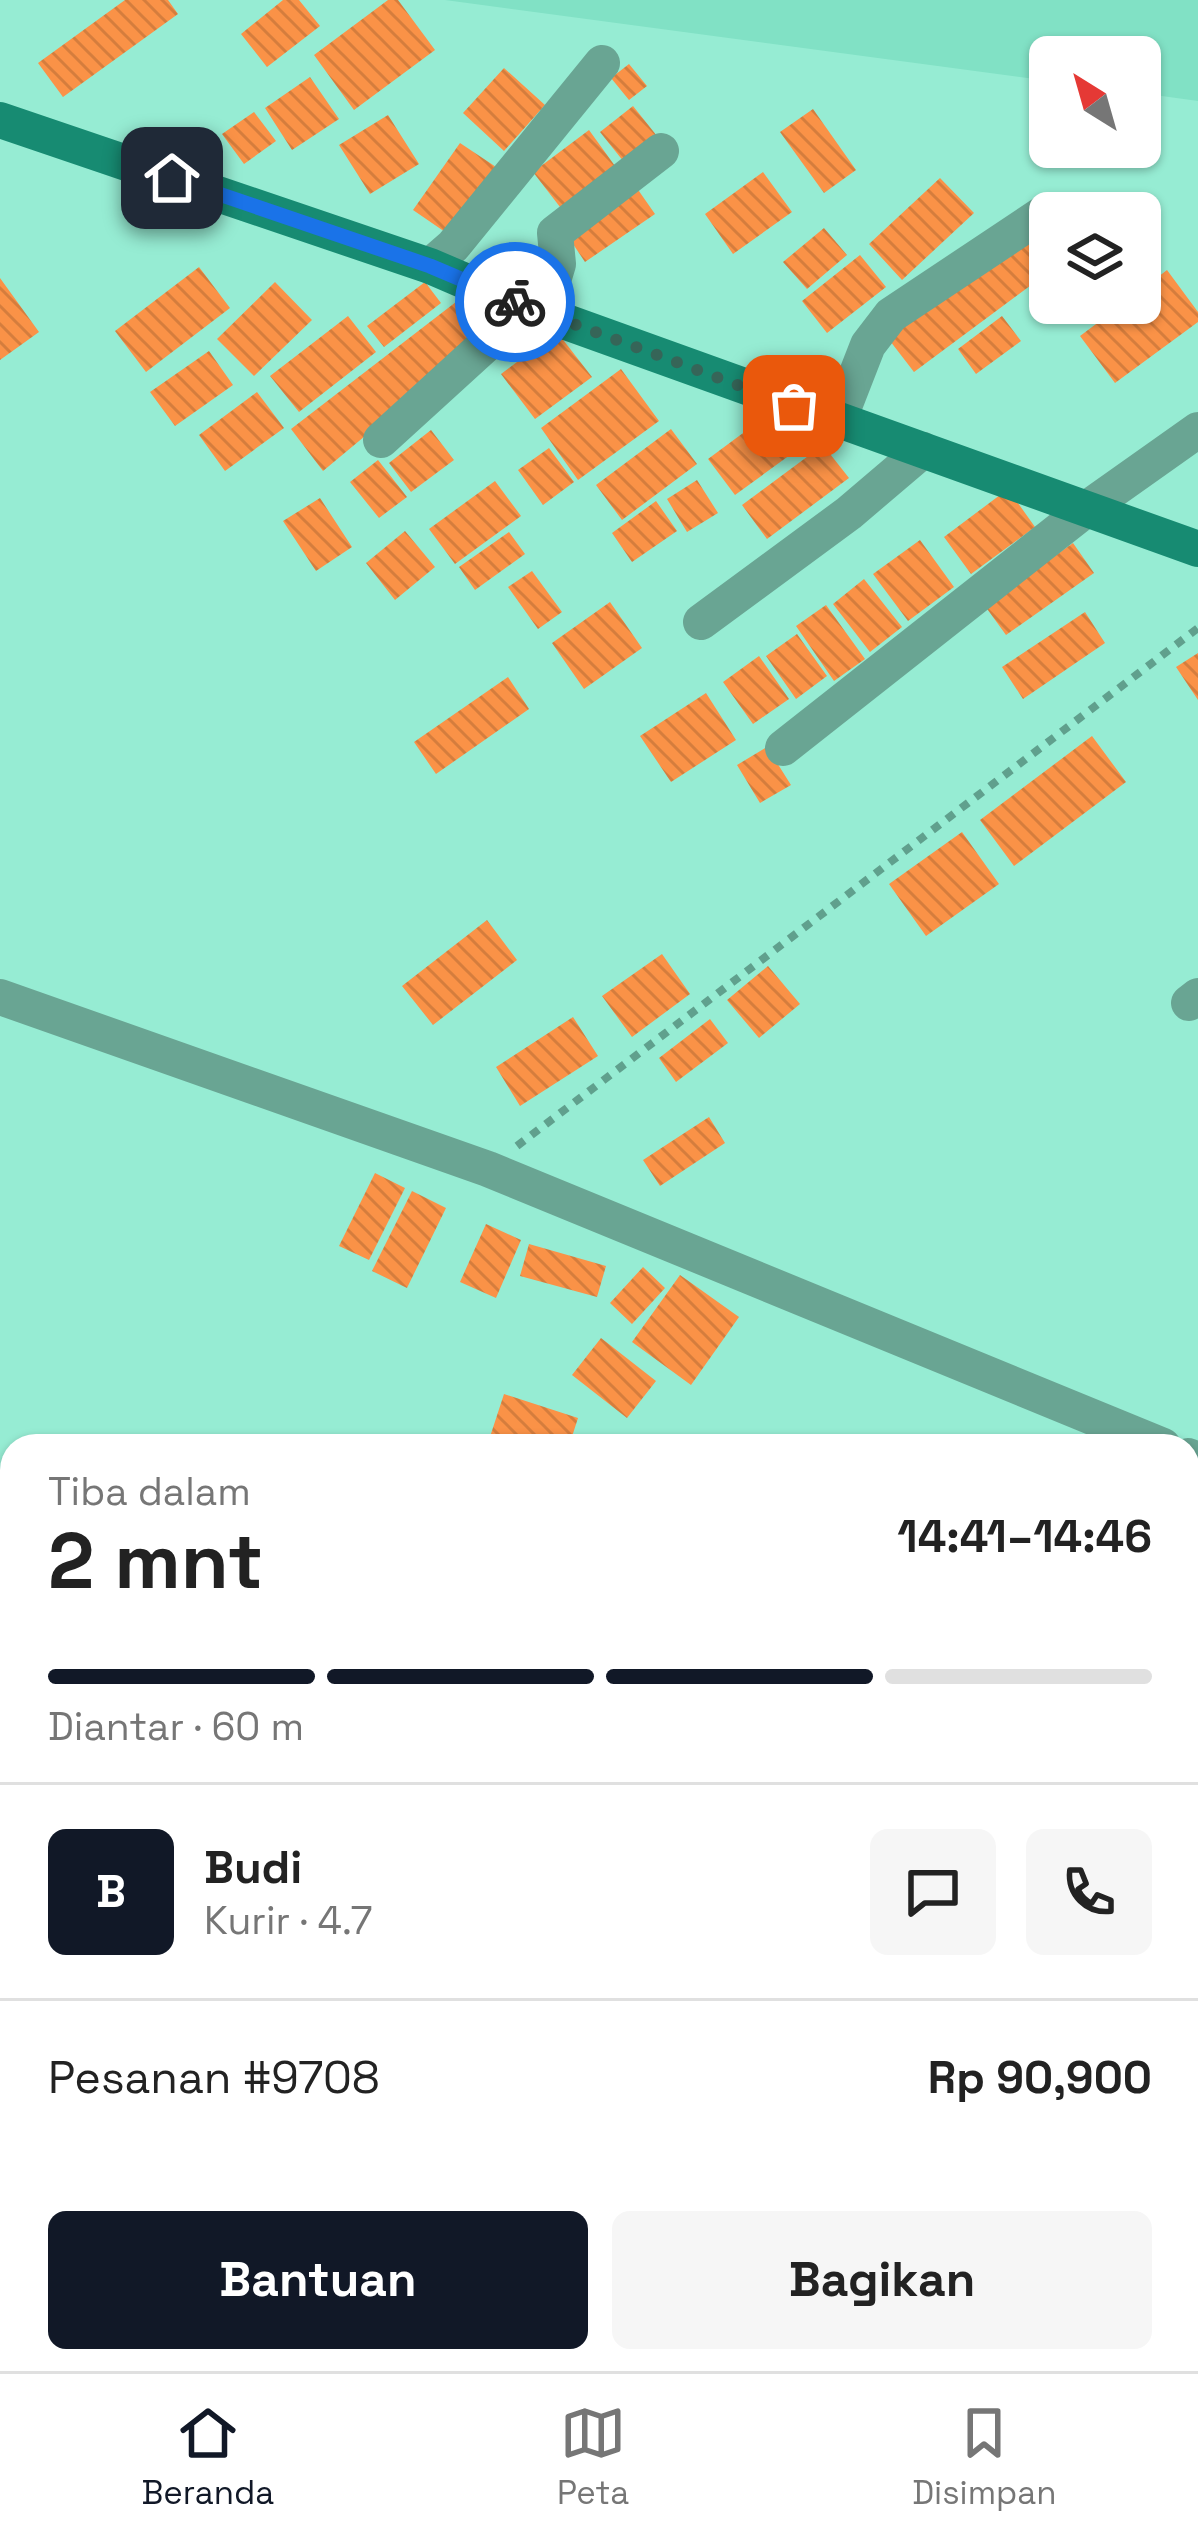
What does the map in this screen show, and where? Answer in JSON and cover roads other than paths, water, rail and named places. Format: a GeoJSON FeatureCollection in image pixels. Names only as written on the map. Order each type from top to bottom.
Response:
{"type":"FeatureCollection","features":[{"type":"Feature","properties":{"kind":"main road"},"geometry":{"type":"LineString","coordinates":[[0,120],[430,266],[530,309],[1198,549]]}},
{"type":"Feature","properties":{"kind":"street"},"geometry":{"type":"LineString","coordinates":[[430,266],[453,246],[602,63]]}},
{"type":"Feature","properties":{"kind":"street"},"geometry":{"type":"LineString","coordinates":[[381,440],[530,309],[552,284],[558,264],[555,232],[661,151]]}},
{"type":"Feature","properties":{"kind":"street"},"geometry":{"type":"LineString","coordinates":[[838,422],[868,345],[891,315],[1029,222]]}},
{"type":"Feature","properties":{"kind":"street"},"geometry":{"type":"LineString","coordinates":[[783,748],[1085,510],[1198,430]]}},
{"type":"Feature","properties":{"kind":"street"},"geometry":{"type":"LineString","coordinates":[[701,622],[849,513],[922,450]]}},
{"type":"Feature","properties":{"kind":"street"},"geometry":{"type":"LineString","coordinates":[[0,997],[488,1168],[1134,1434]]}}]}
